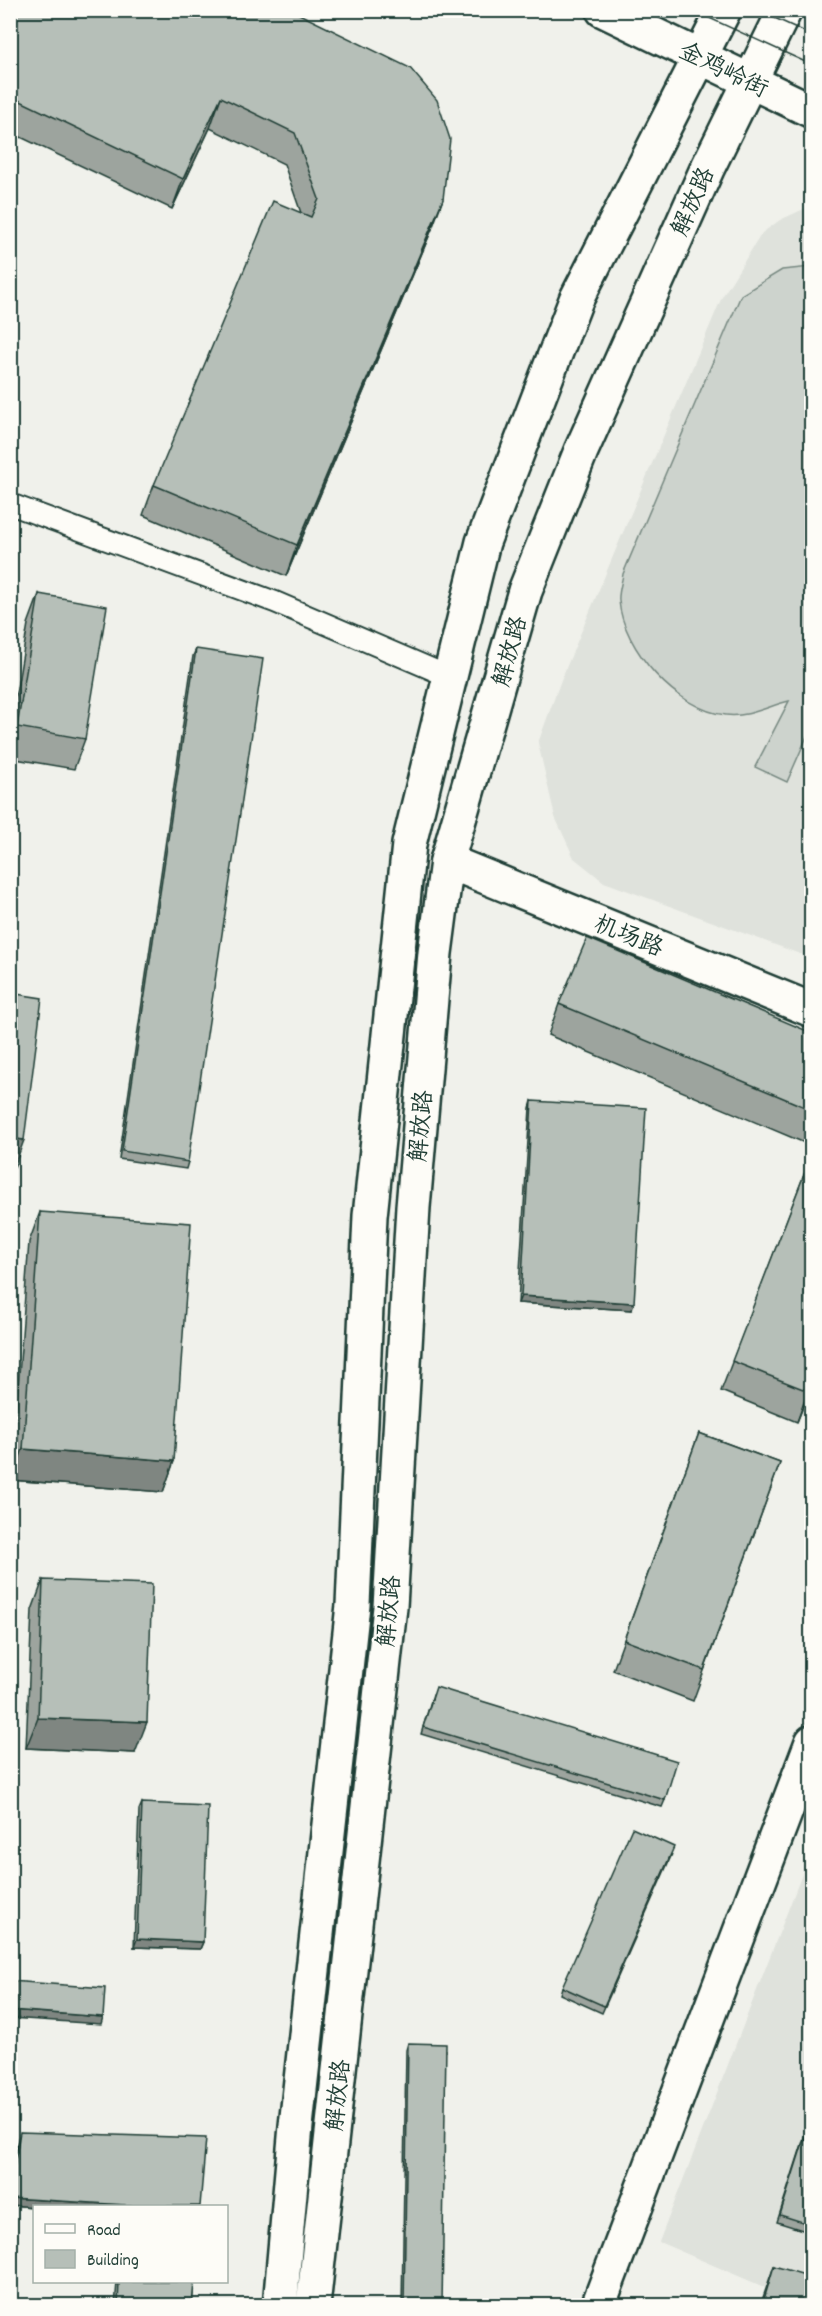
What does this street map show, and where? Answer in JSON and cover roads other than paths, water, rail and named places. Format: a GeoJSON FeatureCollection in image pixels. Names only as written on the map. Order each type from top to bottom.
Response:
{"type":"FeatureCollection","features":[{"type":"Feature","properties":{"kind":"main road","name":"金鸡岭街"},"geometry":{"type":"LineString","coordinates":[[603,10],[812,111]]}},
{"type":"Feature","properties":{"kind":"main road","name":"解放路"},"geometry":{"type":"LineString","coordinates":[[280,2306],[297,2114],[353,1605],[369,1216],[409,844],[483,542],[576,300],[724,10]]}},
{"type":"Feature","properties":{"kind":"main road","name":"解放路"},"geometry":{"type":"LineString","coordinates":[[313,2306],[390,1607],[413,1207],[435,953],[447,861],[525,591],[580,451],[749,81],[785,10]]}},
{"type":"Feature","properties":{"kind":"main road","name":"机场路"},"geometry":{"type":"LineString","coordinates":[[447,861],[812,1010]]}},
{"type":"Feature","properties":{"kind":"main road"},"geometry":{"type":"LineString","coordinates":[[598,2306],[812,1743]]}},
{"type":"Feature","properties":{"kind":"lane"},"geometry":{"type":"LineString","coordinates":[[10,504],[276,602],[450,677]]}},
{"type":"Feature","properties":{"kind":"tram line"},"geometry":{"type":"LineString","coordinates":[[692,10],[812,65]]}},
{"type":"Feature","properties":{"kind":"tram line"},"geometry":{"type":"LineString","coordinates":[[757,10],[812,35]]}}]}
